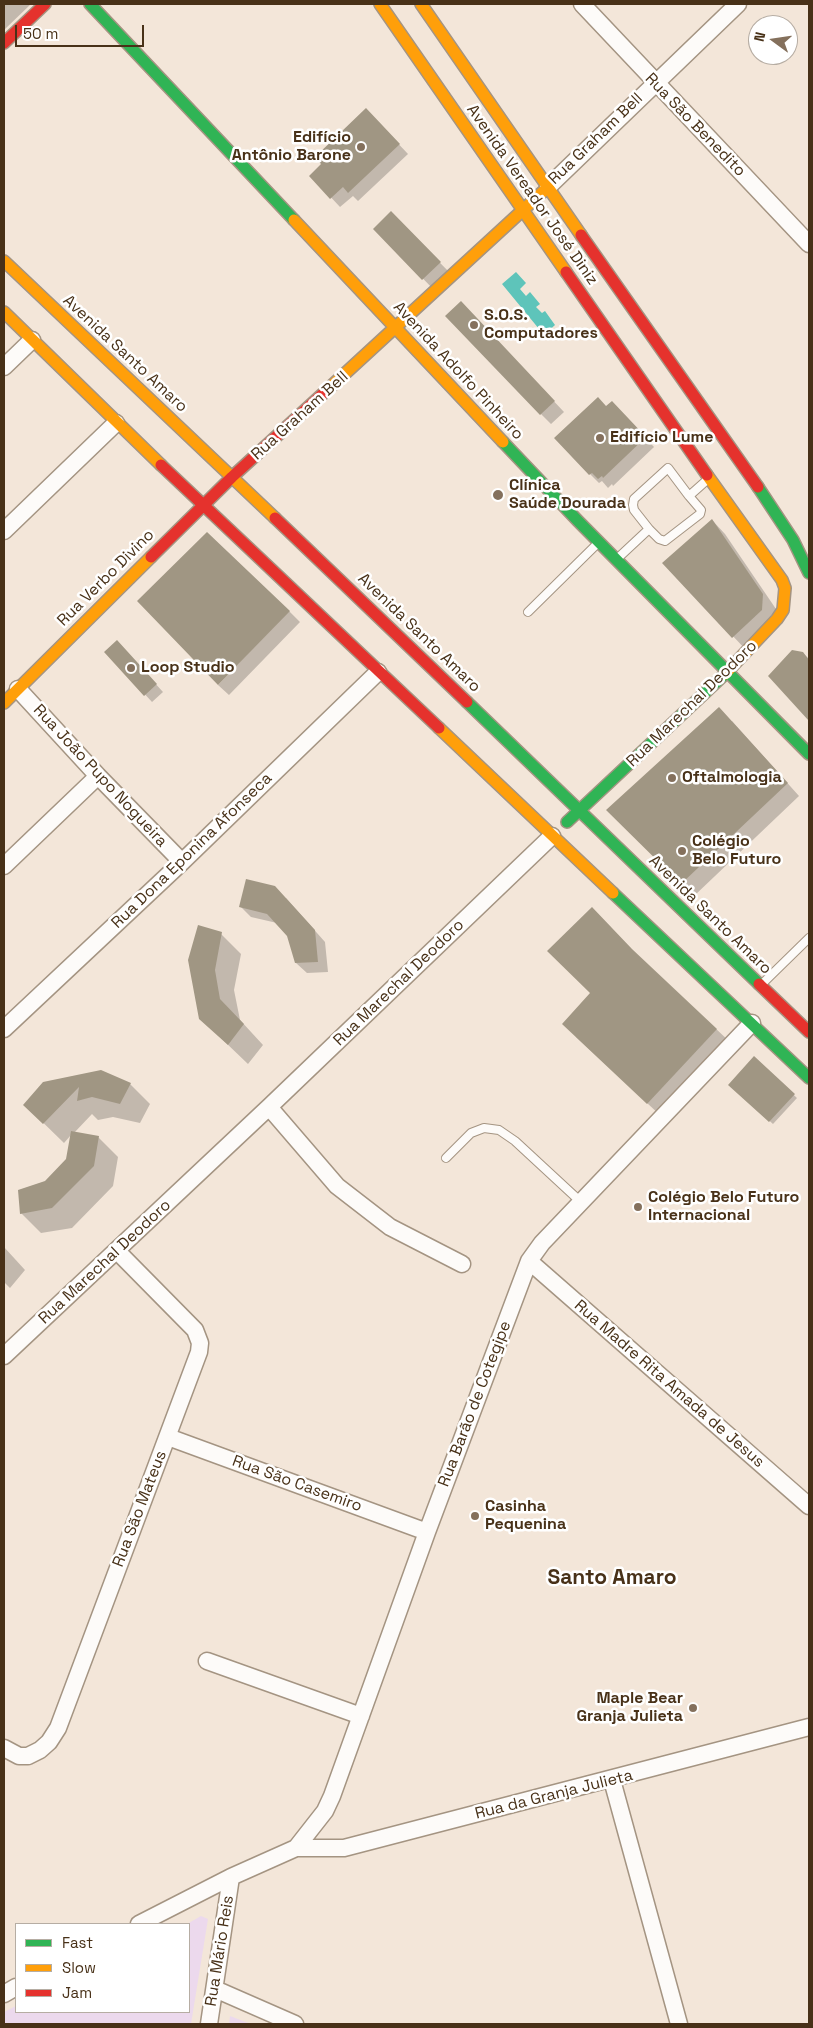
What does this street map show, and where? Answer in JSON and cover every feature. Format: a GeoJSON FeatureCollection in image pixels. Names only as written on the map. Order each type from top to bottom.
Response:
{"type":"FeatureCollection","features":[{"type":"Feature","properties":{"kind":"main road"},"geometry":{"type":"LineString","coordinates":[[4,43],[45,4]]}},
{"type":"Feature","properties":{"kind":"main road","name":"Avenida Adolfo Pinheiro"},"geometry":{"type":"LineString","coordinates":[[90,4],[598,543],[809,754]]}},
{"type":"Feature","properties":{"kind":"main road","name":"Avenida Vereador José Diniz"},"geometry":{"type":"LineString","coordinates":[[380,4],[782,580],[786,596],[785,604]]}},
{"type":"Feature","properties":{"kind":"main road","name":"Avenida Vereador José Diniz"},"geometry":{"type":"LineString","coordinates":[[421,4],[662,352],[727,440],[793,540],[809,573]]}},
{"type":"Feature","properties":{"kind":"main road","name":"Rua Graham Bell"},"geometry":{"type":"LineString","coordinates":[[232,477],[548,186]]}},
{"type":"Feature","properties":{"kind":"main road","name":"Avenida Santo Amaro"},"geometry":{"type":"LineString","coordinates":[[4,261],[232,477],[809,1032]]}},
{"type":"Feature","properties":{"kind":"main road"},"geometry":{"type":"LineString","coordinates":[[4,312],[116,423],[204,504],[378,672],[809,1078]]}},
{"type":"Feature","properties":{"kind":"main road","name":"Rua Verbo Divino"},"geometry":{"type":"LineString","coordinates":[[4,703],[232,477]]}},
{"type":"Feature","properties":{"kind":"main road","name":"Rua Marechal Deodoro"},"geometry":{"type":"LineString","coordinates":[[552,836],[728,672],[778,620],[785,604]]}},
{"type":"Feature","properties":{"kind":"street","name":"Rua São Benedito"},"geometry":{"type":"LineString","coordinates":[[582,4],[809,244]]}},
{"type":"Feature","properties":{"kind":"street","name":"Rua Graham Bell"},"geometry":{"type":"LineString","coordinates":[[548,186],[738,4]]}},
{"type":"Feature","properties":{"kind":"street"},"geometry":{"type":"LineString","coordinates":[[4,367],[32,340]]}},
{"type":"Feature","properties":{"kind":"street"},"geometry":{"type":"LineString","coordinates":[[4,531],[116,423]]}},
{"type":"Feature","properties":{"kind":"street","name":"Rua Dona Eponina Afonseca"},"geometry":{"type":"LineString","coordinates":[[4,1029],[182,862],[378,672]]}},
{"type":"Feature","properties":{"kind":"street","name":"Rua João Pupo Nogueira"},"geometry":{"type":"LineString","coordinates":[[18,689],[98,776],[182,862]]}},
{"type":"Feature","properties":{"kind":"street"},"geometry":{"type":"LineString","coordinates":[[4,866],[98,776]]}},
{"type":"Feature","properties":{"kind":"street","name":"Rua Marechal Deodoro"},"geometry":{"type":"LineString","coordinates":[[4,1356],[270,1107],[552,836]]}},
{"type":"Feature","properties":{"kind":"street","name":"Rua Barão de Cotegipe"},"geometry":{"type":"LineString","coordinates":[[296,1848],[325,1811],[529,1261],[542,1243],[752,1023]]}},
{"type":"Feature","properties":{"kind":"street"},"geometry":{"type":"LineString","coordinates":[[270,1107],[337,1186],[390,1226],[462,1264]]}},
{"type":"Feature","properties":{"kind":"street","name":"Rua São Mateus"},"geometry":{"type":"LineString","coordinates":[[4,1748],[19,1756],[28,1756],[40,1750],[49,1742],[58,1728],[149,1480],[168,1437],[199,1352],[198,1336],[190,1324],[117,1251]]}},
{"type":"Feature","properties":{"kind":"street","name":"Rua Madre Rita Amada de Jesus"},"geometry":{"type":"LineString","coordinates":[[529,1261],[809,1506]]}},
{"type":"Feature","properties":{"kind":"street","name":"Rua São Casemiro"},"geometry":{"type":"LineString","coordinates":[[168,1437],[427,1532]]}},
{"type":"Feature","properties":{"kind":"street"},"geometry":{"type":"LineString","coordinates":[[208,1660],[361,1716]]}},
{"type":"Feature","properties":{"kind":"street","name":"Rua da Granja Julieta"},"geometry":{"type":"LineString","coordinates":[[296,1848],[344,1848],[809,1728]]}},
{"type":"Feature","properties":{"kind":"street"},"geometry":{"type":"LineString","coordinates":[[612,1780],[679,2024]]}},
{"type":"Feature","properties":{"kind":"street"},"geometry":{"type":"LineString","coordinates":[[141,1923],[231,1877],[296,1848]]}},
{"type":"Feature","properties":{"kind":"street","name":"Rua Mário Reis"},"geometry":{"type":"LineString","coordinates":[[209,2024],[231,1877]]}},
{"type":"Feature","properties":{"kind":"street"},"geometry":{"type":"LineString","coordinates":[[4,1994],[15,1988]]}},
{"type":"Feature","properties":{"kind":"street"},"geometry":{"type":"LineString","coordinates":[[215,1989],[295,2024]]}},
{"type":"Feature","properties":{"kind":"lane"},"geometry":{"type":"LineString","coordinates":[[668,468],[702,510],[670,539],[665,541],[659,539],[649,528],[632,505],[634,499],[668,468]]}},
{"type":"Feature","properties":{"kind":"lane"},"geometry":{"type":"LineString","coordinates":[[689,496],[709,478]]}},
{"type":"Feature","properties":{"kind":"lane"},"geometry":{"type":"LineString","coordinates":[[615,560],[649,528]]}},
{"type":"Feature","properties":{"kind":"lane"},"geometry":{"type":"LineString","coordinates":[[528,612],[598,543]]}},
{"type":"Feature","properties":{"kind":"lane"},"geometry":{"type":"LineString","coordinates":[[760,986],[809,938]]}},
{"type":"Feature","properties":{"kind":"lane"},"geometry":{"type":"LineString","coordinates":[[446,1158],[471,1133],[484,1128],[499,1130],[515,1140],[582,1203]]}},
{"type":"Feature","properties":{"kind":"shaded area"},"geometry":{"type":"Polygon","coordinates":[[[201,1916],[208,1919],[191,2024],[4,2024],[4,2012],[15,2006],[15,2013],[190,2013],[189,1923],[201,1916]]]}},
{"type":"Feature","properties":{"kind":"shaded area"},"geometry":{"type":"Polygon","coordinates":[[[230,2016],[251,2024],[229,2024],[230,2016]]]}},
{"type":"Feature","properties":{"kind":"water"},"geometry":{"type":"Polygon","coordinates":[[[516,272],[526,283],[520,289],[526,296],[530,292],[540,304],[536,307],[542,313],[545,311],[555,325],[544,335],[502,284],[516,272]]]}},
{"type":"Feature","properties":{"kind":"building","name":"Edifício Antônio Barone"},"geometry":{"type":"Polygon","coordinates":[[[366,108],[400,144],[348,193],[343,187],[330,199],[309,176],[321,164],[315,157],[366,108]]]}},
{"type":"Feature","properties":{"kind":"building"},"geometry":{"type":"Polygon","coordinates":[[[391,211],[441,262],[422,280],[373,229],[391,211]]]}},
{"type":"Feature","properties":{"kind":"building"},"geometry":{"type":"Polygon","coordinates":[[[461,301],[555,401],[540,415],[445,316],[461,301]]]}},
{"type":"Feature","properties":{"kind":"building","name":"Edifício Lume"},"geometry":{"type":"Polygon","coordinates":[[[598,397],[606,406],[612,401],[646,437],[603,478],[602,476],[598,479],[592,473],[589,475],[554,438],[598,397]]]}},
{"type":"Feature","properties":{"kind":"building"},"geometry":{"type":"Polygon","coordinates":[[[712,519],[763,594],[762,610],[732,638],[662,563],[712,519]]]}},
{"type":"Feature","properties":{"kind":"building"},"geometry":{"type":"Polygon","coordinates":[[[207,532],[290,611],[218,685],[137,601],[207,532]]]}},
{"type":"Feature","properties":{"kind":"building","name":"Loop Studio"},"geometry":{"type":"Polygon","coordinates":[[[117,640],[157,684],[144,696],[104,652],[117,640]]]}},
{"type":"Feature","properties":{"kind":"building"},"geometry":{"type":"Polygon","coordinates":[[[792,650],[803,652],[809,660],[809,721],[768,676],[792,650]]]}},
{"type":"Feature","properties":{"kind":"building"},"geometry":{"type":"Polygon","coordinates":[[[719,707],[788,783],[681,884],[606,810],[719,707]]]}},
{"type":"Feature","properties":{"kind":"building"},"geometry":{"type":"Polygon","coordinates":[[[246,879],[275,886],[315,930],[318,962],[295,963],[287,936],[267,914],[239,907],[246,879]]]}},
{"type":"Feature","properties":{"kind":"building"},"geometry":{"type":"Polygon","coordinates":[[[592,907],[632,949],[717,1029],[647,1104],[562,1024],[590,993],[547,951],[592,907]]]}},
{"type":"Feature","properties":{"kind":"building"},"geometry":{"type":"Polygon","coordinates":[[[198,925],[222,932],[215,970],[220,999],[244,1024],[228,1045],[199,1019],[188,960],[198,925]]]}},
{"type":"Feature","properties":{"kind":"building"},"geometry":{"type":"Polygon","coordinates":[[[754,1056],[795,1094],[769,1122],[728,1085],[754,1056]]]}},
{"type":"Feature","properties":{"kind":"building"},"geometry":{"type":"Polygon","coordinates":[[[101,1070],[131,1083],[120,1104],[92,1097],[77,1101],[79,1087],[43,1124],[23,1105],[43,1082],[101,1070]]]}},
{"type":"Feature","properties":{"kind":"building"},"geometry":{"type":"Polygon","coordinates":[[[71,1131],[99,1136],[94,1166],[52,1208],[20,1214],[18,1190],[45,1181],[66,1159],[71,1131]]]}},
{"type":"Feature","properties":{"kind":"traffic: fast"},"geometry":{"type":"LineString","coordinates":[[90,4],[294,220]]}},
{"type":"Feature","properties":{"kind":"traffic: fast"},"geometry":{"type":"LineString","coordinates":[[503,442],[578,521],[809,754]]}},
{"type":"Feature","properties":{"kind":"traffic: fast"},"geometry":{"type":"LineString","coordinates":[[758,487],[793,540],[809,573]]}},
{"type":"Feature","properties":{"kind":"traffic: fast"},"geometry":{"type":"LineString","coordinates":[[567,822],[725,674]]}},
{"type":"Feature","properties":{"kind":"traffic: fast"},"geometry":{"type":"LineString","coordinates":[[467,702],[759,984]]}},
{"type":"Feature","properties":{"kind":"traffic: fast"},"geometry":{"type":"LineString","coordinates":[[613,893],[809,1078]]}},
{"type":"Feature","properties":{"kind":"traffic: slow"},"geometry":{"type":"LineString","coordinates":[[380,4],[566,272]]}},
{"type":"Feature","properties":{"kind":"traffic: slow"},"geometry":{"type":"LineString","coordinates":[[421,4],[581,235]]}},
{"type":"Feature","properties":{"kind":"traffic: slow"},"geometry":{"type":"LineString","coordinates":[[326,391],[548,187]]}},
{"type":"Feature","properties":{"kind":"traffic: slow"},"geometry":{"type":"LineString","coordinates":[[294,220],[503,442]]}},
{"type":"Feature","properties":{"kind":"traffic: slow"},"geometry":{"type":"LineString","coordinates":[[4,261],[275,518]]}},
{"type":"Feature","properties":{"kind":"traffic: slow"},"geometry":{"type":"LineString","coordinates":[[4,312],[161,465]]}},
{"type":"Feature","properties":{"kind":"traffic: slow"},"geometry":{"type":"LineString","coordinates":[[707,475],[782,580],[785,588],[783,610],[777,619],[725,674]]}},
{"type":"Feature","properties":{"kind":"traffic: slow"},"geometry":{"type":"LineString","coordinates":[[4,703],[151,557]]}},
{"type":"Feature","properties":{"kind":"traffic: slow"},"geometry":{"type":"LineString","coordinates":[[439,728],[613,893]]}},
{"type":"Feature","properties":{"kind":"traffic: jam"},"geometry":{"type":"LineString","coordinates":[[4,43],[45,4]]}},
{"type":"Feature","properties":{"kind":"traffic: jam"},"geometry":{"type":"LineString","coordinates":[[581,235],[758,487]]}},
{"type":"Feature","properties":{"kind":"traffic: jam"},"geometry":{"type":"LineString","coordinates":[[566,272],[707,475]]}},
{"type":"Feature","properties":{"kind":"traffic: jam"},"geometry":{"type":"LineString","coordinates":[[151,557],[232,477],[326,391]]}},
{"type":"Feature","properties":{"kind":"traffic: jam"},"geometry":{"type":"LineString","coordinates":[[161,465],[439,728]]}},
{"type":"Feature","properties":{"kind":"traffic: jam"},"geometry":{"type":"LineString","coordinates":[[275,518],[467,702]]}},
{"type":"Feature","properties":{"kind":"traffic: jam"},"geometry":{"type":"LineString","coordinates":[[759,984],[809,1032]]}},
{"type":"Feature","properties":{"kind":"place","name":"Edifício Antônio Barone"},"geometry":{"type":"Point","coordinates":[361,147]}},
{"type":"Feature","properties":{"kind":"place","name":"S.O.S. Computadores"},"geometry":{"type":"Point","coordinates":[474,325]}},
{"type":"Feature","properties":{"kind":"place","name":"Edifício Lume"},"geometry":{"type":"Point","coordinates":[600,438]}},
{"type":"Feature","properties":{"kind":"place","name":"Clínica Saúde Dourada"},"geometry":{"type":"Point","coordinates":[498,495]}},
{"type":"Feature","properties":{"kind":"place","name":"Loop Studio"},"geometry":{"type":"Point","coordinates":[131,668]}},
{"type":"Feature","properties":{"kind":"place","name":"Oftalmologia"},"geometry":{"type":"Point","coordinates":[672,778]}},
{"type":"Feature","properties":{"kind":"place","name":"Colégio Belo Futuro"},"geometry":{"type":"Point","coordinates":[682,851]}},
{"type":"Feature","properties":{"kind":"place","name":"Colégio Belo Futuro Internacional"},"geometry":{"type":"Point","coordinates":[638,1207]}},
{"type":"Feature","properties":{"kind":"place","name":"Casinha Pequenina"},"geometry":{"type":"Point","coordinates":[475,1516]}},
{"type":"Feature","properties":{"kind":"place","name":"Maple Bear Granja Julieta"},"geometry":{"type":"Point","coordinates":[693,1708]}},
{"type":"Feature","properties":{"kind":"district","name":"Santo Amaro"},"geometry":{"type":"Point","coordinates":[612,1578]}}]}
